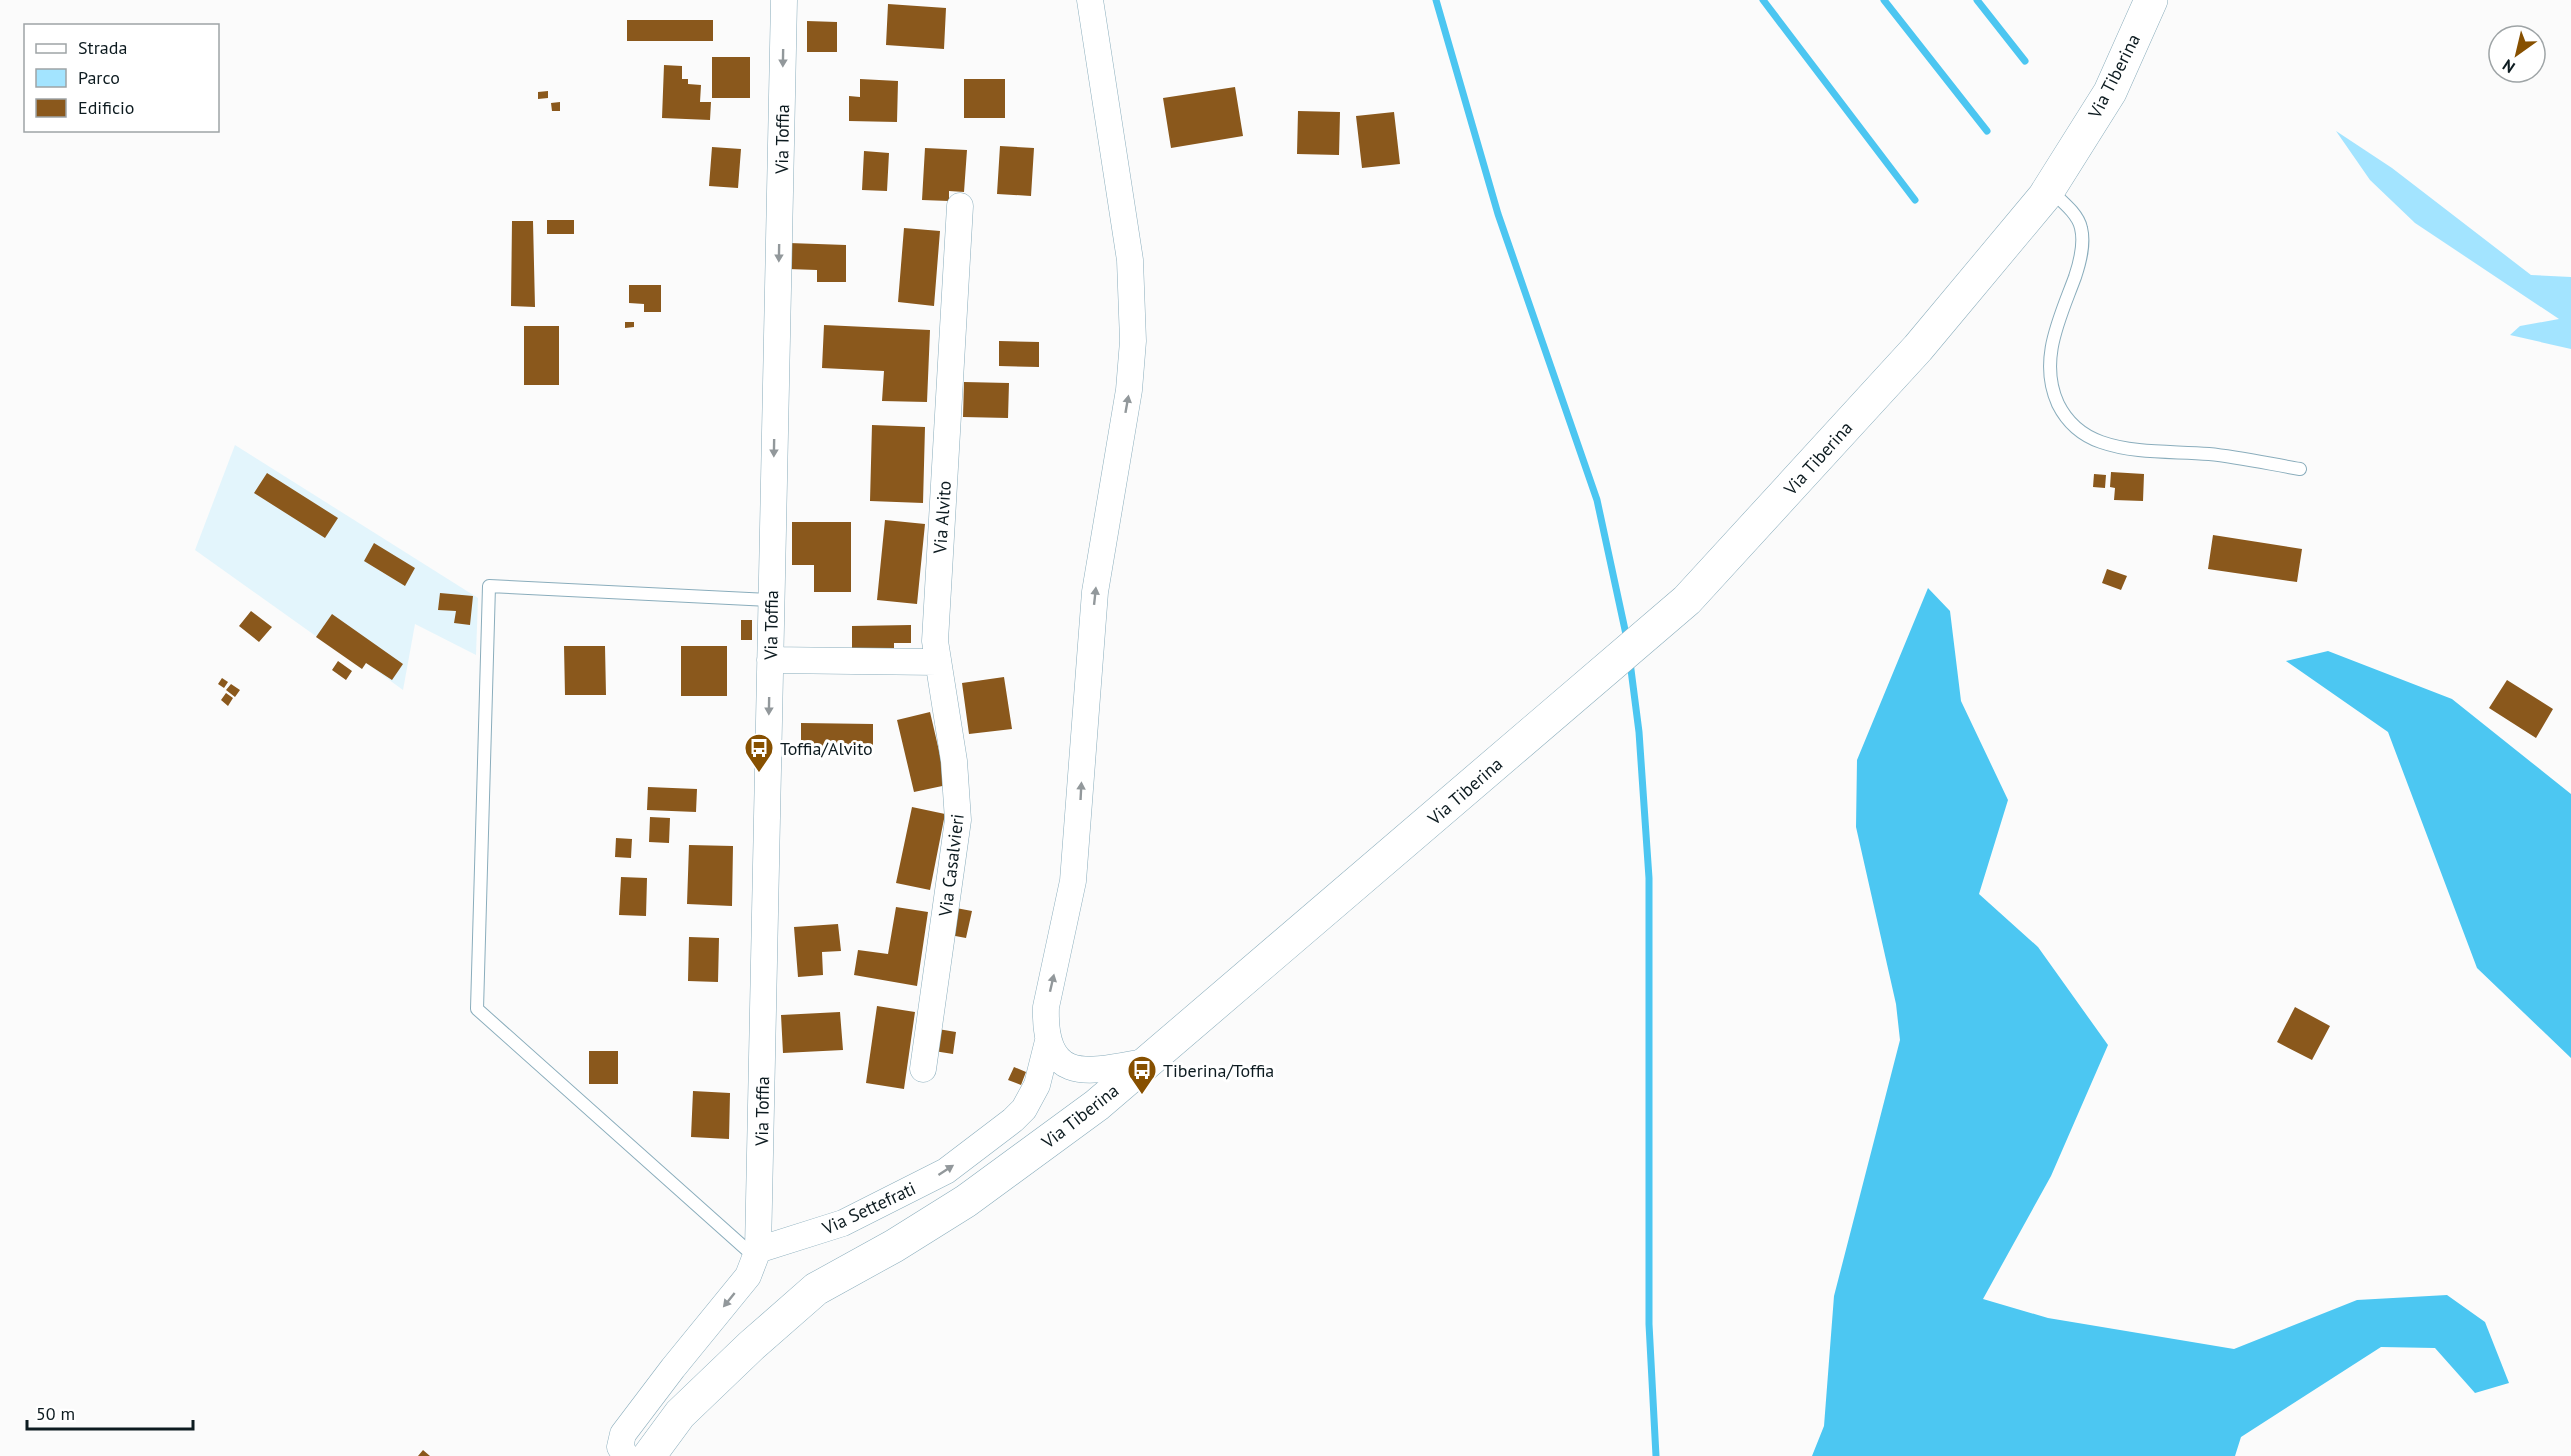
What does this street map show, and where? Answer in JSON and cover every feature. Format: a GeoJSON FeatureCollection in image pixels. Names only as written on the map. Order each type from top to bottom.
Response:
{"type":"FeatureCollection","features":[{"type":"Feature","properties":{"kind":"main road","name":"Via Tiberina"},"geometry":{"type":"LineString","coordinates":[[649,1456],[680,1414],[751,1346],[816,1289],[894,1246],[966,1201],[1097,1105],[1592,681],[1648,636],[1687,600],[1918,348],[2049,189],[2110,92],[2151,0]]}},
{"type":"Feature","properties":{"kind":"street","name":"Via Toffia"},"geometry":{"type":"LineString","coordinates":[[757,1254],[784,0]]}},
{"type":"Feature","properties":{"kind":"street"},"geometry":{"type":"LineString","coordinates":[[1090,0],[1130,260],[1133,341],[1129,390],[1095,591],[1073,881],[1046,1007],[1048,1041],[1062,1063],[1077,1070],[1098,1070],[1149,1062]]}},
{"type":"Feature","properties":{"kind":"street","name":"Via Alvito"},"geometry":{"type":"LineString","coordinates":[[937,662],[935,621],[960,206]]}},
{"type":"Feature","properties":{"kind":"street"},"geometry":{"type":"LineString","coordinates":[[770,660],[937,662]]}},
{"type":"Feature","properties":{"kind":"street","name":"Via Casalvieri"},"geometry":{"type":"LineString","coordinates":[[923,1069],[958,820],[954,761],[937,662]]}},
{"type":"Feature","properties":{"kind":"street","name":"Via Settefrati"},"geometry":{"type":"LineString","coordinates":[[757,1254],[843,1223],[946,1171],[1024,1109],[1037,1084],[1048,1041]]}},
{"type":"Feature","properties":{"kind":"street"},"geometry":{"type":"LineString","coordinates":[[1077,1070],[1097,1105]]}},
{"type":"Feature","properties":{"kind":"street"},"geometry":{"type":"LineString","coordinates":[[626,1456],[621,1447],[623,1434],[748,1276],[757,1254]]}},
{"type":"Feature","properties":{"kind":"lane"},"geometry":{"type":"LineString","coordinates":[[2049,189],[2076,216],[2081,226],[2083,239],[2079,263],[2052,341],[2049,357],[2051,386],[2068,421],[2088,437],[2112,446],[2212,454],[2300,469]]}},
{"type":"Feature","properties":{"kind":"lane"},"geometry":{"type":"LineString","coordinates":[[757,1254],[477,1008],[489,586],[771,600]]}},
{"type":"Feature","properties":{"kind":"shaded area"},"geometry":{"type":"Polygon","coordinates":[[[235,445],[478,598],[476,655],[415,624],[403,690],[366,663],[362,669],[195,550],[235,445]]]}},
{"type":"Feature","properties":{"kind":"shaded area"},"geometry":{"type":"Polygon","coordinates":[[[1928,588],[1950,611],[1961,701],[2008,800],[1979,894],[2038,947],[2108,1045],[2051,1176],[1983,1299],[2048,1318],[2234,1349],[2357,1300],[2447,1295],[2485,1322],[2509,1383],[2475,1393],[2435,1348],[2381,1347],[2241,1437],[2235,1456],[1812,1456],[1824,1426],[1834,1296],[1900,1040],[1896,1004],[1856,827],[1857,760],[1928,588]]]}},
{"type":"Feature","properties":{"kind":"shaded area"},"geometry":{"type":"Polygon","coordinates":[[[2328,651],[2452,699],[2571,794],[2571,1058],[2477,968],[2388,732],[2286,661],[2328,651]]]}},
{"type":"Feature","properties":{"kind":"green space"},"geometry":{"type":"Polygon","coordinates":[[[2336,131],[2392,168],[2531,275],[2571,277],[2571,349],[2510,335],[2520,326],[2559,319],[2415,223],[2370,180],[2336,131]]]}},
{"type":"Feature","properties":{"kind":"building"},"geometry":{"type":"Polygon","coordinates":[[[888,4],[946,8],[944,49],[886,45],[888,4]]]}},
{"type":"Feature","properties":{"kind":"building"},"geometry":{"type":"Polygon","coordinates":[[[627,20],[713,20],[713,41],[627,41],[627,20]]]}},
{"type":"Feature","properties":{"kind":"building"},"geometry":{"type":"Polygon","coordinates":[[[807,21],[837,22],[837,52],[807,52],[807,21]]]}},
{"type":"Feature","properties":{"kind":"building"},"geometry":{"type":"Polygon","coordinates":[[[712,57],[750,57],[750,98],[712,98],[712,57]]]}},
{"type":"Feature","properties":{"kind":"building"},"geometry":{"type":"Polygon","coordinates":[[[664,65],[682,66],[682,79],[688,79],[688,84],[701,85],[700,102],[711,102],[710,120],[662,118],[664,65]]]}},
{"type":"Feature","properties":{"kind":"building"},"geometry":{"type":"Polygon","coordinates":[[[860,79],[898,81],[897,122],[849,121],[849,96],[860,97],[860,79]]]}},
{"type":"Feature","properties":{"kind":"building"},"geometry":{"type":"Polygon","coordinates":[[[964,79],[1005,79],[1005,118],[964,118],[964,79]]]}},
{"type":"Feature","properties":{"kind":"building"},"geometry":{"type":"Polygon","coordinates":[[[1235,87],[1243,136],[1171,148],[1163,98],[1235,87]]]}},
{"type":"Feature","properties":{"kind":"building"},"geometry":{"type":"Polygon","coordinates":[[[548,91],[548,98],[538,99],[538,92],[548,91]]]}},
{"type":"Feature","properties":{"kind":"building"},"geometry":{"type":"Polygon","coordinates":[[[560,102],[560,111],[552,111],[551,103],[560,102]]]}},
{"type":"Feature","properties":{"kind":"building"},"geometry":{"type":"Polygon","coordinates":[[[1298,111],[1340,112],[1339,155],[1297,154],[1298,111]]]}},
{"type":"Feature","properties":{"kind":"building"},"geometry":{"type":"Polygon","coordinates":[[[1394,112],[1400,164],[1362,168],[1356,116],[1394,112]]]}},
{"type":"Feature","properties":{"kind":"building"},"geometry":{"type":"Polygon","coordinates":[[[1000,146],[1034,148],[1031,196],[997,194],[1000,146]]]}},
{"type":"Feature","properties":{"kind":"building"},"geometry":{"type":"Polygon","coordinates":[[[712,147],[741,149],[738,188],[709,186],[712,147]]]}},
{"type":"Feature","properties":{"kind":"building"},"geometry":{"type":"Polygon","coordinates":[[[925,148],[967,150],[964,192],[949,191],[949,201],[922,200],[925,148]]]}},
{"type":"Feature","properties":{"kind":"building"},"geometry":{"type":"Polygon","coordinates":[[[864,151],[889,153],[887,191],[862,190],[864,151]]]}},
{"type":"Feature","properties":{"kind":"building"},"geometry":{"type":"Polygon","coordinates":[[[547,220],[574,220],[574,234],[547,234],[547,220]]]}},
{"type":"Feature","properties":{"kind":"building"},"geometry":{"type":"Polygon","coordinates":[[[512,221],[533,221],[535,307],[511,306],[512,221]]]}},
{"type":"Feature","properties":{"kind":"building"},"geometry":{"type":"Polygon","coordinates":[[[904,228],[940,231],[934,306],[898,302],[904,228]]]}},
{"type":"Feature","properties":{"kind":"building"},"geometry":{"type":"Polygon","coordinates":[[[789,243],[846,245],[846,282],[817,282],[817,270],[788,269],[789,243]]]}},
{"type":"Feature","properties":{"kind":"building"},"geometry":{"type":"Polygon","coordinates":[[[629,285],[661,285],[661,312],[644,312],[644,304],[629,303],[629,285]]]}},
{"type":"Feature","properties":{"kind":"building"},"geometry":{"type":"Polygon","coordinates":[[[625,322],[634,322],[634,327],[625,328],[625,322]]]}},
{"type":"Feature","properties":{"kind":"building"},"geometry":{"type":"Polygon","coordinates":[[[824,325],[930,330],[927,402],[882,401],[884,371],[822,368],[824,325]]]}},
{"type":"Feature","properties":{"kind":"building"},"geometry":{"type":"Polygon","coordinates":[[[524,326],[559,326],[559,385],[524,385],[524,326]]]}},
{"type":"Feature","properties":{"kind":"building"},"geometry":{"type":"Polygon","coordinates":[[[999,341],[1039,342],[1039,367],[999,366],[999,341]]]}},
{"type":"Feature","properties":{"kind":"building"},"geometry":{"type":"Polygon","coordinates":[[[964,382],[1009,383],[1008,418],[963,417],[964,382]]]}},
{"type":"Feature","properties":{"kind":"building"},"geometry":{"type":"Polygon","coordinates":[[[872,425],[925,427],[923,503],[870,501],[872,425]]]}},
{"type":"Feature","properties":{"kind":"building"},"geometry":{"type":"Polygon","coordinates":[[[2111,472],[2144,474],[2143,501],[2114,500],[2115,488],[2110,487],[2111,472]]]}},
{"type":"Feature","properties":{"kind":"building"},"geometry":{"type":"Polygon","coordinates":[[[267,473],[338,518],[325,538],[254,493],[267,473]]]}},
{"type":"Feature","properties":{"kind":"building"},"geometry":{"type":"Polygon","coordinates":[[[2094,474],[2106,475],[2105,488],[2093,487],[2094,474]]]}},
{"type":"Feature","properties":{"kind":"building"},"geometry":{"type":"Polygon","coordinates":[[[885,520],[925,524],[917,604],[877,600],[885,520]]]}},
{"type":"Feature","properties":{"kind":"building"},"geometry":{"type":"Polygon","coordinates":[[[792,522],[851,522],[851,592],[814,592],[814,565],[792,565],[792,522]]]}},
{"type":"Feature","properties":{"kind":"building"},"geometry":{"type":"Polygon","coordinates":[[[2213,535],[2302,549],[2297,582],[2208,569],[2213,535]]]}},
{"type":"Feature","properties":{"kind":"building"},"geometry":{"type":"Polygon","coordinates":[[[374,543],[415,568],[405,586],[364,561],[374,543]]]}},
{"type":"Feature","properties":{"kind":"building"},"geometry":{"type":"Polygon","coordinates":[[[2107,569],[2127,576],[2121,590],[2102,583],[2107,569]]]}},
{"type":"Feature","properties":{"kind":"building"},"geometry":{"type":"Polygon","coordinates":[[[440,593],[473,596],[470,625],[454,623],[456,611],[438,610],[440,593]]]}},
{"type":"Feature","properties":{"kind":"building"},"geometry":{"type":"Polygon","coordinates":[[[251,611],[272,627],[259,642],[239,626],[251,611]]]}},
{"type":"Feature","properties":{"kind":"building"},"geometry":{"type":"Polygon","coordinates":[[[332,614],[403,664],[392,680],[366,663],[362,669],[316,637],[332,614]]]}},
{"type":"Feature","properties":{"kind":"building"},"geometry":{"type":"Polygon","coordinates":[[[741,620],[752,620],[752,640],[741,640],[741,620]]]}},
{"type":"Feature","properties":{"kind":"building"},"geometry":{"type":"Polygon","coordinates":[[[911,625],[911,643],[894,643],[894,650],[852,650],[852,626],[911,625]]]}},
{"type":"Feature","properties":{"kind":"building"},"geometry":{"type":"Polygon","coordinates":[[[564,646],[605,646],[606,695],[565,695],[564,646]]]}},
{"type":"Feature","properties":{"kind":"building"},"geometry":{"type":"Polygon","coordinates":[[[681,646],[727,646],[727,696],[681,696],[681,646]]]}},
{"type":"Feature","properties":{"kind":"building"},"geometry":{"type":"Polygon","coordinates":[[[338,661],[352,671],[346,680],[332,670],[338,661]]]}},
{"type":"Feature","properties":{"kind":"building"},"geometry":{"type":"Polygon","coordinates":[[[1004,677],[1012,729],[969,734],[962,683],[1004,677]]]}},
{"type":"Feature","properties":{"kind":"building"},"geometry":{"type":"Polygon","coordinates":[[[222,678],[228,682],[224,688],[218,684],[222,678]]]}},
{"type":"Feature","properties":{"kind":"building"},"geometry":{"type":"Polygon","coordinates":[[[2507,680],[2553,709],[2536,738],[2489,708],[2507,680]]]}},
{"type":"Feature","properties":{"kind":"building"},"geometry":{"type":"Polygon","coordinates":[[[231,684],[240,690],[235,697],[226,690],[231,684]]]}},
{"type":"Feature","properties":{"kind":"building"},"geometry":{"type":"Polygon","coordinates":[[[226,693],[233,698],[228,706],[221,700],[226,693]]]}},
{"type":"Feature","properties":{"kind":"building"},"geometry":{"type":"Polygon","coordinates":[[[930,712],[947,785],[914,792],[897,720],[930,712]]]}},
{"type":"Feature","properties":{"kind":"building"},"geometry":{"type":"Polygon","coordinates":[[[801,723],[873,724],[873,753],[801,753],[801,723]]]}},
{"type":"Feature","properties":{"kind":"building"},"geometry":{"type":"Polygon","coordinates":[[[648,787],[697,789],[696,812],[647,810],[648,787]]]}},
{"type":"Feature","properties":{"kind":"building"},"geometry":{"type":"Polygon","coordinates":[[[912,807],[945,814],[930,890],[896,883],[912,807]]]}},
{"type":"Feature","properties":{"kind":"building"},"geometry":{"type":"Polygon","coordinates":[[[650,817],[670,818],[669,843],[649,842],[650,817]]]}},
{"type":"Feature","properties":{"kind":"building"},"geometry":{"type":"Polygon","coordinates":[[[616,838],[632,839],[631,858],[615,857],[616,838]]]}},
{"type":"Feature","properties":{"kind":"building"},"geometry":{"type":"Polygon","coordinates":[[[689,845],[733,846],[732,906],[687,904],[689,845]]]}},
{"type":"Feature","properties":{"kind":"building"},"geometry":{"type":"Polygon","coordinates":[[[621,877],[647,878],[646,916],[619,915],[621,877]]]}},
{"type":"Feature","properties":{"kind":"building"},"geometry":{"type":"Polygon","coordinates":[[[896,907],[928,912],[917,986],[854,975],[858,950],[888,954],[896,907]]]}},
{"type":"Feature","properties":{"kind":"building"},"geometry":{"type":"Polygon","coordinates":[[[956,908],[972,911],[966,938],[950,935],[956,908]]]}},
{"type":"Feature","properties":{"kind":"building"},"geometry":{"type":"Polygon","coordinates":[[[838,924],[841,951],[822,952],[823,975],[798,977],[794,927],[838,924]]]}},
{"type":"Feature","properties":{"kind":"building"},"geometry":{"type":"Polygon","coordinates":[[[689,937],[719,938],[718,982],[688,981],[689,937]]]}},
{"type":"Feature","properties":{"kind":"building"},"geometry":{"type":"Polygon","coordinates":[[[877,1006],[915,1012],[904,1089],[866,1083],[877,1006]]]}},
{"type":"Feature","properties":{"kind":"building"},"geometry":{"type":"Polygon","coordinates":[[[2295,1007],[2330,1026],[2312,1060],[2277,1042],[2295,1007]]]}},
{"type":"Feature","properties":{"kind":"building"},"geometry":{"type":"Polygon","coordinates":[[[840,1012],[843,1050],[783,1053],[781,1015],[840,1012]]]}},
{"type":"Feature","properties":{"kind":"building"},"geometry":{"type":"Polygon","coordinates":[[[938,1029],[956,1032],[953,1054],[934,1051],[938,1029]]]}},
{"type":"Feature","properties":{"kind":"building"},"geometry":{"type":"Polygon","coordinates":[[[589,1051],[618,1051],[618,1084],[589,1084],[589,1051]]]}},
{"type":"Feature","properties":{"kind":"building"},"geometry":{"type":"Polygon","coordinates":[[[1014,1067],[1026,1072],[1021,1085],[1008,1080],[1014,1067]]]}},
{"type":"Feature","properties":{"kind":"building"},"geometry":{"type":"Polygon","coordinates":[[[693,1091],[730,1093],[729,1139],[691,1137],[693,1091]]]}},
{"type":"Feature","properties":{"kind":"building"},"geometry":{"type":"Polygon","coordinates":[[[423,1450],[430,1456],[418,1456],[423,1450]]]}},
{"type":"Feature","properties":{"kind":"waterway"},"geometry":{"type":"LineString","coordinates":[[1436,0],[1498,214],[1597,500],[1627,639]]}},
{"type":"Feature","properties":{"kind":"waterway"},"geometry":{"type":"LineString","coordinates":[[1763,0],[1915,200]]}},
{"type":"Feature","properties":{"kind":"waterway"},"geometry":{"type":"LineString","coordinates":[[1884,0],[1987,131]]}},
{"type":"Feature","properties":{"kind":"waterway"},"geometry":{"type":"LineString","coordinates":[[1977,0],[2025,61]]}},
{"type":"Feature","properties":{"kind":"waterway"},"geometry":{"type":"LineString","coordinates":[[1630,662],[1639,732],[1649,878],[1649,1324],[1656,1456]]}},
{"type":"Feature","properties":{"kind":"place","name":"Toffia/Alvito"},"geometry":{"type":"Point","coordinates":[759,774]}},
{"type":"Feature","properties":{"kind":"place","name":"Tiberina/Toffia"},"geometry":{"type":"Point","coordinates":[1142,1096]}}]}
